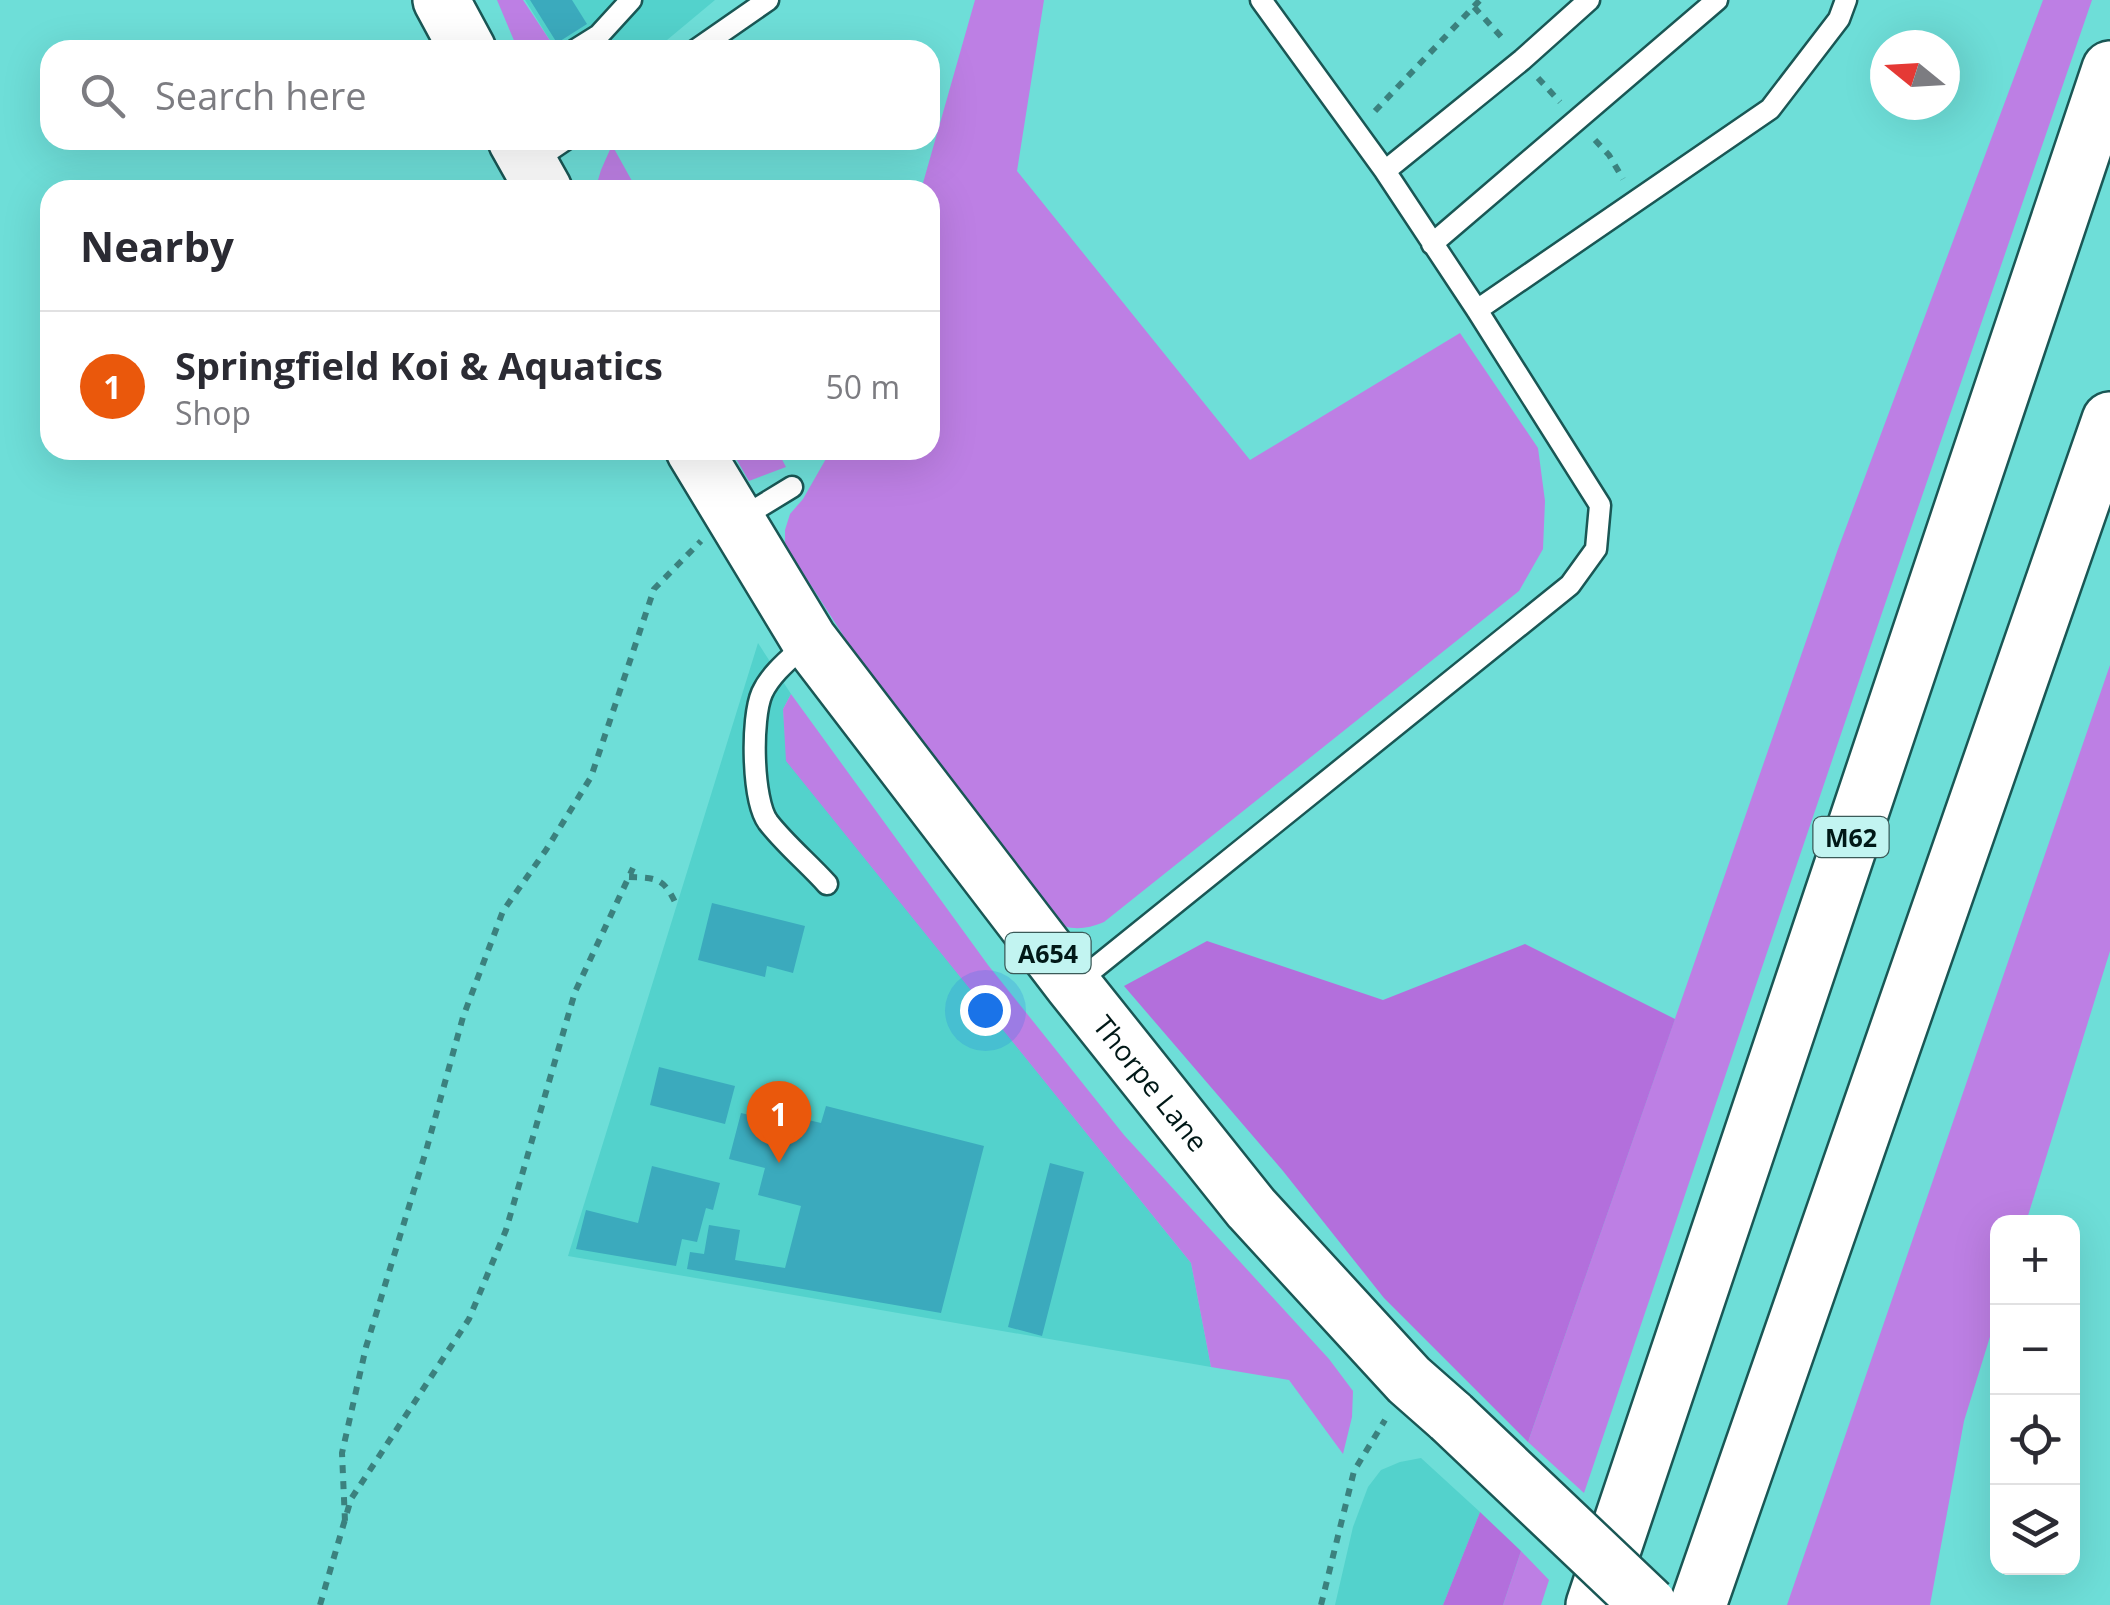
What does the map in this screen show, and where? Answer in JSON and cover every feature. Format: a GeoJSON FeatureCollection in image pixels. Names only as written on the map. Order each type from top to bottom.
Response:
{"type":"FeatureCollection","features":[{"type":"Feature","properties":{"kind":"main road"},"geometry":{"type":"LineString","coordinates":[[441,0],[463,40]]}},
{"type":"Feature","properties":{"kind":"main road","name":"M62"},"geometry":{"type":"LineString","coordinates":[[1594,1605],[2110,69]]}},
{"type":"Feature","properties":{"kind":"main road"},"geometry":{"type":"LineString","coordinates":[[1698,1605],[2110,420]]}},
{"type":"Feature","properties":{"kind":"main road","name":"Thorpe Lane"},"geometry":{"type":"LineString","coordinates":[[700,460],[809,640],[1073,986],[1251,1208],[1409,1380],[1649,1605]]}},
{"type":"Feature","properties":{"kind":"lane"},"geometry":{"type":"LineString","coordinates":[[591,40],[631,0]]}},
{"type":"Feature","properties":{"kind":"lane"},"geometry":{"type":"LineString","coordinates":[[710,40],[768,0]]}},
{"type":"Feature","properties":{"kind":"lane"},"geometry":{"type":"LineString","coordinates":[[1073,986],[1570,585],[1596,549],[1600,505],[1478,310],[1262,0]]}},
{"type":"Feature","properties":{"kind":"lane"},"geometry":{"type":"LineString","coordinates":[[1384,172],[1589,0]]}},
{"type":"Feature","properties":{"kind":"lane"},"geometry":{"type":"LineString","coordinates":[[1432,244],[1717,0]]}},
{"type":"Feature","properties":{"kind":"lane"},"geometry":{"type":"LineString","coordinates":[[1478,310],[1770,109],[1839,19],[1846,0]]}},
{"type":"Feature","properties":{"kind":"lane"},"geometry":{"type":"LineString","coordinates":[[737,521],[792,487]]}},
{"type":"Feature","properties":{"kind":"lane"},"geometry":{"type":"LineString","coordinates":[[809,640],[771,678],[761,695],[755,725],[755,768],[765,818],[826,884]]}},
{"type":"Feature","properties":{"kind":"path"},"geometry":{"type":"LineString","coordinates":[[1356,130],[1480,0]]}},
{"type":"Feature","properties":{"kind":"path"},"geometry":{"type":"LineString","coordinates":[[344,1521],[342,1453],[366,1346],[463,1016],[504,912],[591,777],[654,589],[699,542],[737,521]]}},
{"type":"Feature","properties":{"kind":"path"},"geometry":{"type":"LineString","coordinates":[[320,1605],[351,1500],[468,1319],[506,1230],[576,992],[633,868]]}},
{"type":"Feature","properties":{"kind":"path"},"geometry":{"type":"LineString","coordinates":[[628,877],[650,878],[668,886],[675,902]]}},
{"type":"Feature","properties":{"kind":"path"},"geometry":{"type":"LineString","coordinates":[[1321,1605],[1354,1471],[1409,1380]]}},
{"type":"Feature","properties":{"kind":"shaded area"},"geometry":{"type":"Polygon","coordinates":[[[497,0],[523,0],[550,40],[514,40],[497,0]]]}},
{"type":"Feature","properties":{"kind":"shaded area"},"geometry":{"type":"Polygon","coordinates":[[[525,0],[715,0],[667,40],[550,40],[525,0]]]}},
{"type":"Feature","properties":{"kind":"shaded area"},"geometry":{"type":"Polygon","coordinates":[[[975,0],[1044,0],[1017,171],[1250,460],[1460,333],[1538,448],[1545,501],[1543,549],[1519,591],[1104,922],[1089,927],[1069,927],[1048,920],[870,677],[785,545],[790,514],[825,460],[940,460],[940,180],[924,180],[932,150],[940,150],[940,123],[975,0]]]}},
{"type":"Feature","properties":{"kind":"shaded area"},"geometry":{"type":"Polygon","coordinates":[[[2043,0],[2092,0],[1584,1493],[1528,1442],[1838,549],[2043,0]]]}},
{"type":"Feature","properties":{"kind":"shaded area"},"geometry":{"type":"Polygon","coordinates":[[[610,150],[615,150],[631,180],[598,180],[610,150]]]}},
{"type":"Feature","properties":{"kind":"shaded area"},"geometry":{"type":"Polygon","coordinates":[[[737,460],[782,460],[786,467],[749,481],[737,460]]]}},
{"type":"Feature","properties":{"kind":"shaded area"},"geometry":{"type":"Polygon","coordinates":[[[758,643],[791,694],[783,709],[787,761],[1191,1263],[1211,1367],[568,1256],[758,643]]]}},
{"type":"Feature","properties":{"kind":"shaded area"},"geometry":{"type":"Polygon","coordinates":[[[2110,665],[2110,951],[2028,1215],[1990,1215],[1990,1337],[1964,1421],[1930,1605],[1787,1605],[2110,665]]]}},
{"type":"Feature","properties":{"kind":"shaded area"},"geometry":{"type":"Polygon","coordinates":[[[791,694],[988,965],[1124,1135],[1329,1359],[1353,1391],[1352,1417],[1343,1454],[1289,1380],[1211,1367],[1191,1263],[786,761],[783,709],[791,694]]]}},
{"type":"Feature","properties":{"kind":"shaded area"},"geometry":{"type":"Polygon","coordinates":[[[1207,941],[1383,1000],[1525,944],[1675,1019],[1528,1442],[1384,1298],[1283,1171],[1124,986],[1207,941]]]}},
{"type":"Feature","properties":{"kind":"shaded area"},"geometry":{"type":"Polygon","coordinates":[[[1421,1458],[1480,1512],[1443,1605],[1335,1605],[1353,1527],[1368,1487],[1381,1470],[1421,1458]]]}},
{"type":"Feature","properties":{"kind":"shaded area"},"geometry":{"type":"Polygon","coordinates":[[[1480,1512],[1521,1551],[1503,1605],[1443,1605],[1480,1512]]]}},
{"type":"Feature","properties":{"kind":"shaded area"},"geometry":{"type":"Polygon","coordinates":[[[1521,1551],[1549,1580],[1541,1605],[1503,1605],[1521,1551]]]}},
{"type":"Feature","properties":{"kind":"building"},"geometry":{"type":"Polygon","coordinates":[[[530,0],[572,0],[587,24],[555,40],[530,0]]]}},
{"type":"Feature","properties":{"kind":"building"},"geometry":{"type":"Polygon","coordinates":[[[712,903],[805,926],[793,973],[767,966],[765,977],[698,960],[712,903]]]}},
{"type":"Feature","properties":{"kind":"building"},"geometry":{"type":"Polygon","coordinates":[[[659,1067],[735,1086],[725,1124],[650,1105],[659,1067]]]}},
{"type":"Feature","properties":{"kind":"building"},"geometry":{"type":"Polygon","coordinates":[[[826,1106],[984,1146],[941,1313],[687,1269],[690,1252],[704,1254],[709,1225],[740,1230],[735,1260],[785,1268],[801,1206],[758,1195],[765,1168],[729,1159],[741,1113],[776,1121],[779,1113],[821,1123],[826,1106]]]}},
{"type":"Feature","properties":{"kind":"building"},"geometry":{"type":"Polygon","coordinates":[[[1050,1163],[1084,1172],[1042,1336],[1008,1327],[1050,1163]]]}},
{"type":"Feature","properties":{"kind":"building"},"geometry":{"type":"Polygon","coordinates":[[[652,1166],[720,1183],[713,1210],[706,1208],[697,1242],[682,1239],[676,1266],[576,1249],[586,1210],[638,1223],[652,1166]]]}},
{"type":"Feature","properties":{"kind":"place","name":"Springfield Koi & Aquatics"},"geometry":{"type":"Point","coordinates":[779,1163]}}]}
